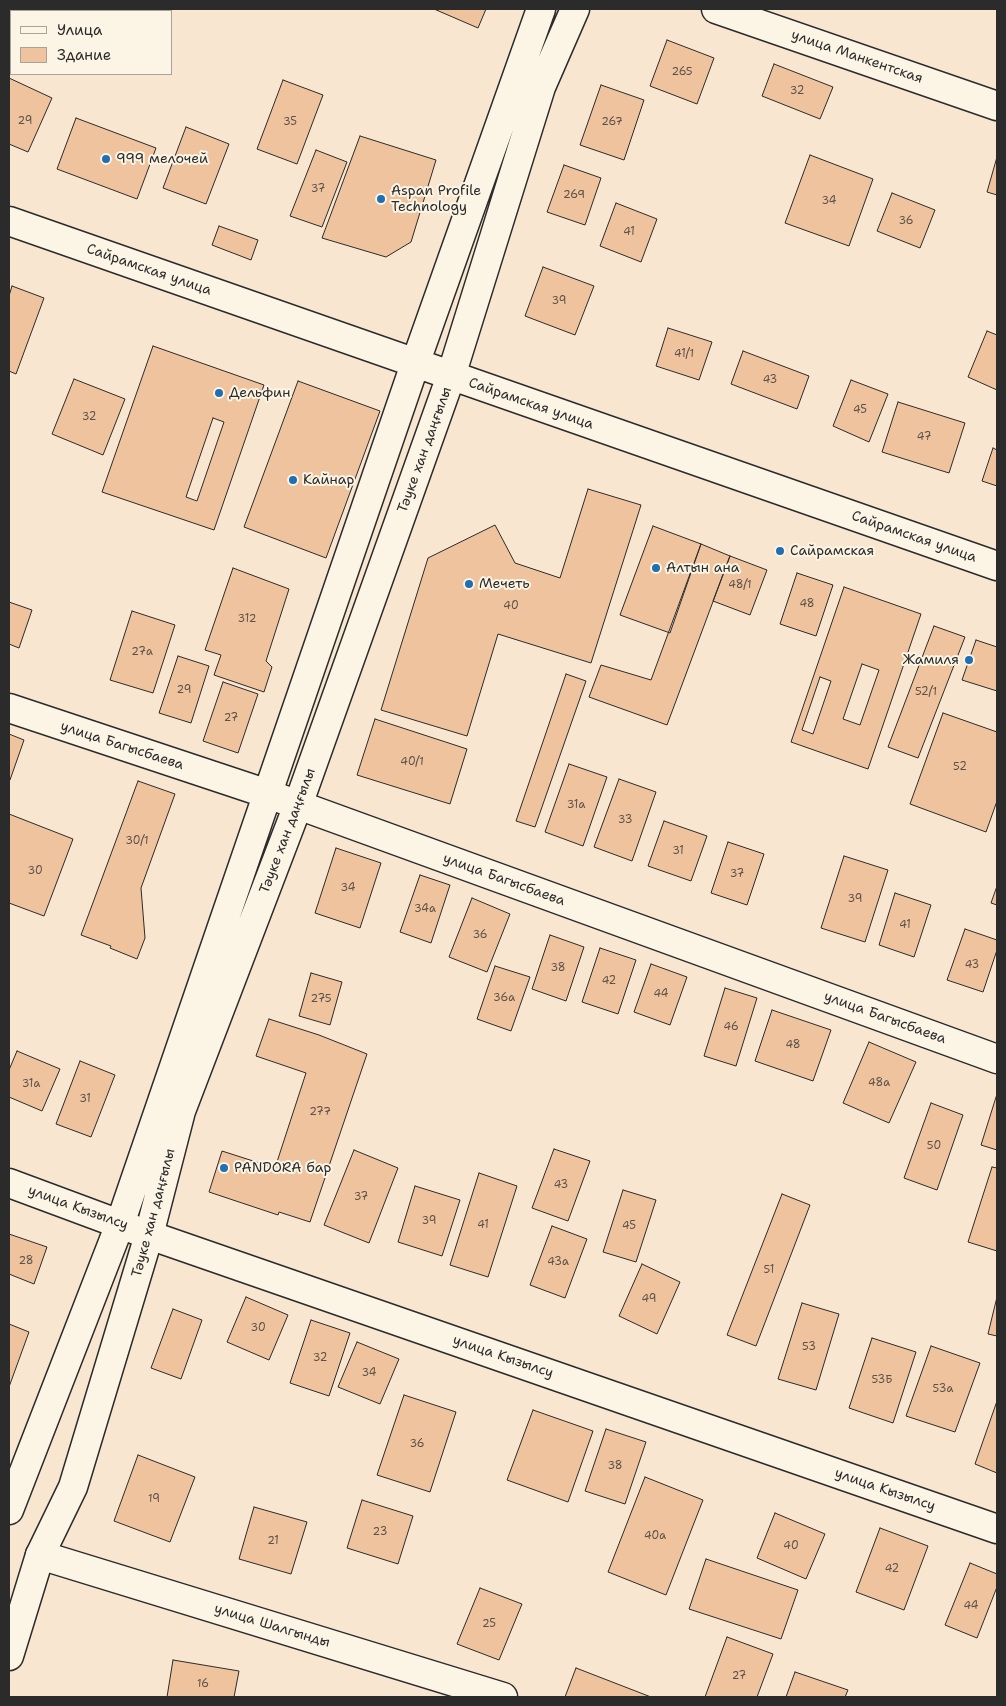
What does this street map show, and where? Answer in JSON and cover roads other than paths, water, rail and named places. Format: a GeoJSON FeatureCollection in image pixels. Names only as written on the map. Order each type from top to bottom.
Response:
{"type":"FeatureCollection","features":[{"type":"Feature","properties":{"kind":"main road","name":"Тәуке хан даңғылы"},"geometry":{"type":"LineString","coordinates":[[9,1510],[115,1236],[415,364],[541,9]]}},
{"type":"Feature","properties":{"kind":"main road","name":"Тәуке хан даңғылы"},"geometry":{"type":"LineString","coordinates":[[9,1656],[40,1555],[73,1488],[149,1235],[181,1111],[298,805],[451,376],[541,87],[575,9]]}},
{"type":"Feature","properties":{"kind":"main road","name":"улица Манкентская"},"geometry":{"type":"LineString","coordinates":[[716,9],[997,106]]}},
{"type":"Feature","properties":{"kind":"main road","name":"Сайрамская улица"},"geometry":{"type":"LineString","coordinates":[[9,221],[997,566]]}},
{"type":"Feature","properties":{"kind":"main road","name":"улица Багысбаева"},"geometry":{"type":"LineString","coordinates":[[9,708],[268,794],[997,1059]]}},
{"type":"Feature","properties":{"kind":"main road","name":"улица Кызылсу"},"geometry":{"type":"LineString","coordinates":[[9,1183],[115,1236],[149,1235],[997,1529]]}},
{"type":"Feature","properties":{"kind":"main road","name":"улица Шалгынды"},"geometry":{"type":"LineString","coordinates":[[40,1555],[504,1697]]}},
{"type":"Feature","properties":{"kind":"place","name":"999 мелочей"},"geometry":{"type":"Point","coordinates":[106,159]}},
{"type":"Feature","properties":{"kind":"place","name":"Aspan Profile Technology"},"geometry":{"type":"Point","coordinates":[381,199]}},
{"type":"Feature","properties":{"kind":"place","name":"Дельфин"},"geometry":{"type":"Point","coordinates":[219,393]}},
{"type":"Feature","properties":{"kind":"place","name":"Кайнар"},"geometry":{"type":"Point","coordinates":[293,480]}},
{"type":"Feature","properties":{"kind":"place","name":"Сайрамская"},"geometry":{"type":"Point","coordinates":[780,551]}},
{"type":"Feature","properties":{"kind":"place","name":"Алтын ана"},"geometry":{"type":"Point","coordinates":[656,568]}},
{"type":"Feature","properties":{"kind":"place","name":"Мечеть"},"geometry":{"type":"Point","coordinates":[469,584]}},
{"type":"Feature","properties":{"kind":"place","name":"Жамиля"},"geometry":{"type":"Point","coordinates":[969,660]}},
{"type":"Feature","properties":{"kind":"place","name":"PANDORA бар"},"geometry":{"type":"Point","coordinates":[224,1168]}}]}
